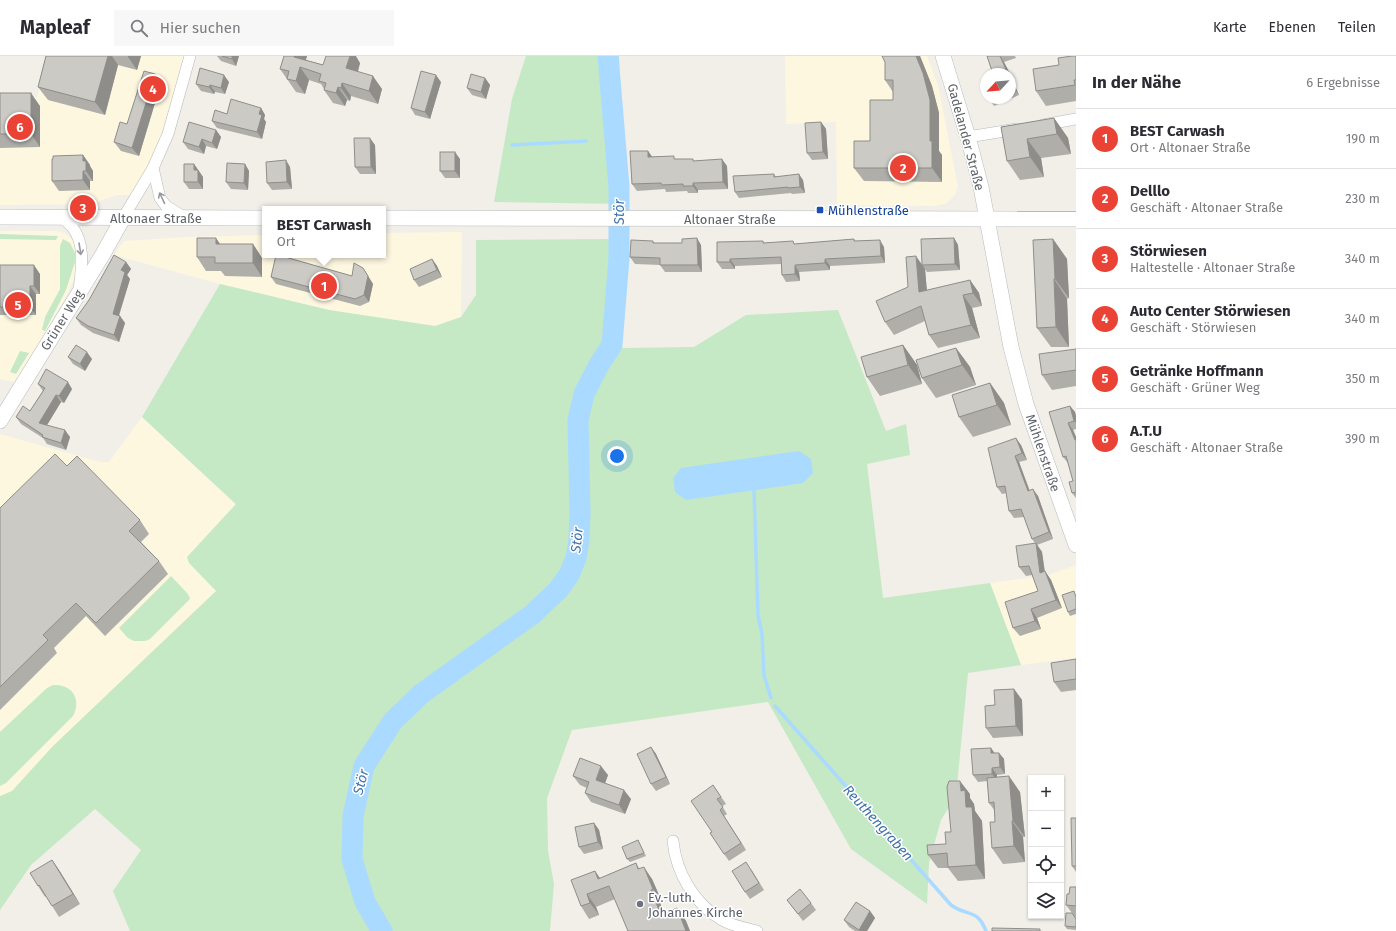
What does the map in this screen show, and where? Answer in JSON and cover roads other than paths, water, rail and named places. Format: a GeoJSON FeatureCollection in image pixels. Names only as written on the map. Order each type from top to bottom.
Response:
{"type":"FeatureCollection","features":[{"type":"Feature","properties":{"kind":"main road","name":"Gadelander Straße"},"geometry":{"type":"LineString","coordinates":[[943,56],[968,137],[981,187],[986,219]]}},
{"type":"Feature","properties":{"kind":"main road","name":"Altonaer Straße"},"geometry":{"type":"LineString","coordinates":[[0,217],[262,218]]}},
{"type":"Feature","properties":{"kind":"main road","name":"Grüner Weg"},"geometry":{"type":"LineString","coordinates":[[0,421],[112,240],[123,218]]}},
{"type":"Feature","properties":{"kind":"main road","name":"Altonaer Straße"},"geometry":{"type":"LineString","coordinates":[[386,218],[1076,219]]}},
{"type":"Feature","properties":{"kind":"main road","name":"Mühlenstraße"},"geometry":{"type":"LineString","coordinates":[[986,219],[1004,313],[1022,388],[1050,474],[1076,545]]}},
{"type":"Feature","properties":{"kind":"street"},"geometry":{"type":"LineString","coordinates":[[123,218],[153,168],[168,134],[190,56]]}},
{"type":"Feature","properties":{"kind":"street"},"geometry":{"type":"LineString","coordinates":[[968,137],[1076,119]]}},
{"type":"Feature","properties":{"kind":"street"},"geometry":{"type":"LineString","coordinates":[[153,168],[160,198],[166,206],[184,217]]}},
{"type":"Feature","properties":{"kind":"street"},"geometry":{"type":"LineString","coordinates":[[61,217],[72,227],[79,239],[82,258],[78,294]]}},
{"type":"Feature","properties":{"kind":"street"},"geometry":{"type":"LineString","coordinates":[[673,841],[674,855],[680,871],[693,892],[707,908],[722,920],[739,927],[757,931]]}},
{"type":"Feature","properties":{"kind":"water"},"geometry":{"type":"Polygon","coordinates":[[[799,451],[811,459],[813,473],[803,483],[686,500],[675,492],[673,478],[681,468],[799,451]]]}},
{"type":"Feature","properties":{"kind":"waterway","name":"Stör"},"geometry":{"type":"LineString","coordinates":[[382,931],[365,902],[352,859],[353,816],[364,766],[393,721],[421,694],[533,614],[558,590],[569,575],[576,558],[579,540],[580,513],[578,420],[584,394],[600,363],[612,345],[619,258],[619,187],[608,56]]}},
{"type":"Feature","properties":{"kind":"waterway"},"geometry":{"type":"LineString","coordinates":[[512,145],[586,141]]}},
{"type":"Feature","properties":{"kind":"waterway","name":"Reuthengraben"},"geometry":{"type":"LineString","coordinates":[[754,490],[758,616],[762,634],[764,675],[771,698]]}},
{"type":"Feature","properties":{"kind":"waterway","name":"Reuthengraben"},"geometry":{"type":"LineString","coordinates":[[775,706],[951,905],[975,916],[983,924],[986,931]]}},
{"type":"Feature","properties":{"kind":"place","name":"Auto Center Störwiesen"},"geometry":{"type":"Point","coordinates":[153,89]}},
{"type":"Feature","properties":{"kind":"place","name":"A.T.U"},"geometry":{"type":"Point","coordinates":[20,127]}},
{"type":"Feature","properties":{"kind":"place","name":"Delllo"},"geometry":{"type":"Point","coordinates":[903,168]}},
{"type":"Feature","properties":{"kind":"place","name":"Störwiesen"},"geometry":{"type":"Point","coordinates":[83,208]}},
{"type":"Feature","properties":{"kind":"place","name":"Mühlenstraße"},"geometry":{"type":"Point","coordinates":[820,210]}},
{"type":"Feature","properties":{"kind":"place","name":"BEST Carwash"},"geometry":{"type":"Point","coordinates":[324,286]}},
{"type":"Feature","properties":{"kind":"place","name":"Getränke Hoffmann"},"geometry":{"type":"Point","coordinates":[18,305]}},
{"type":"Feature","properties":{"kind":"place","name":"Ev.-luth. Johannes Kirche"},"geometry":{"type":"Point","coordinates":[640,904]}}]}
